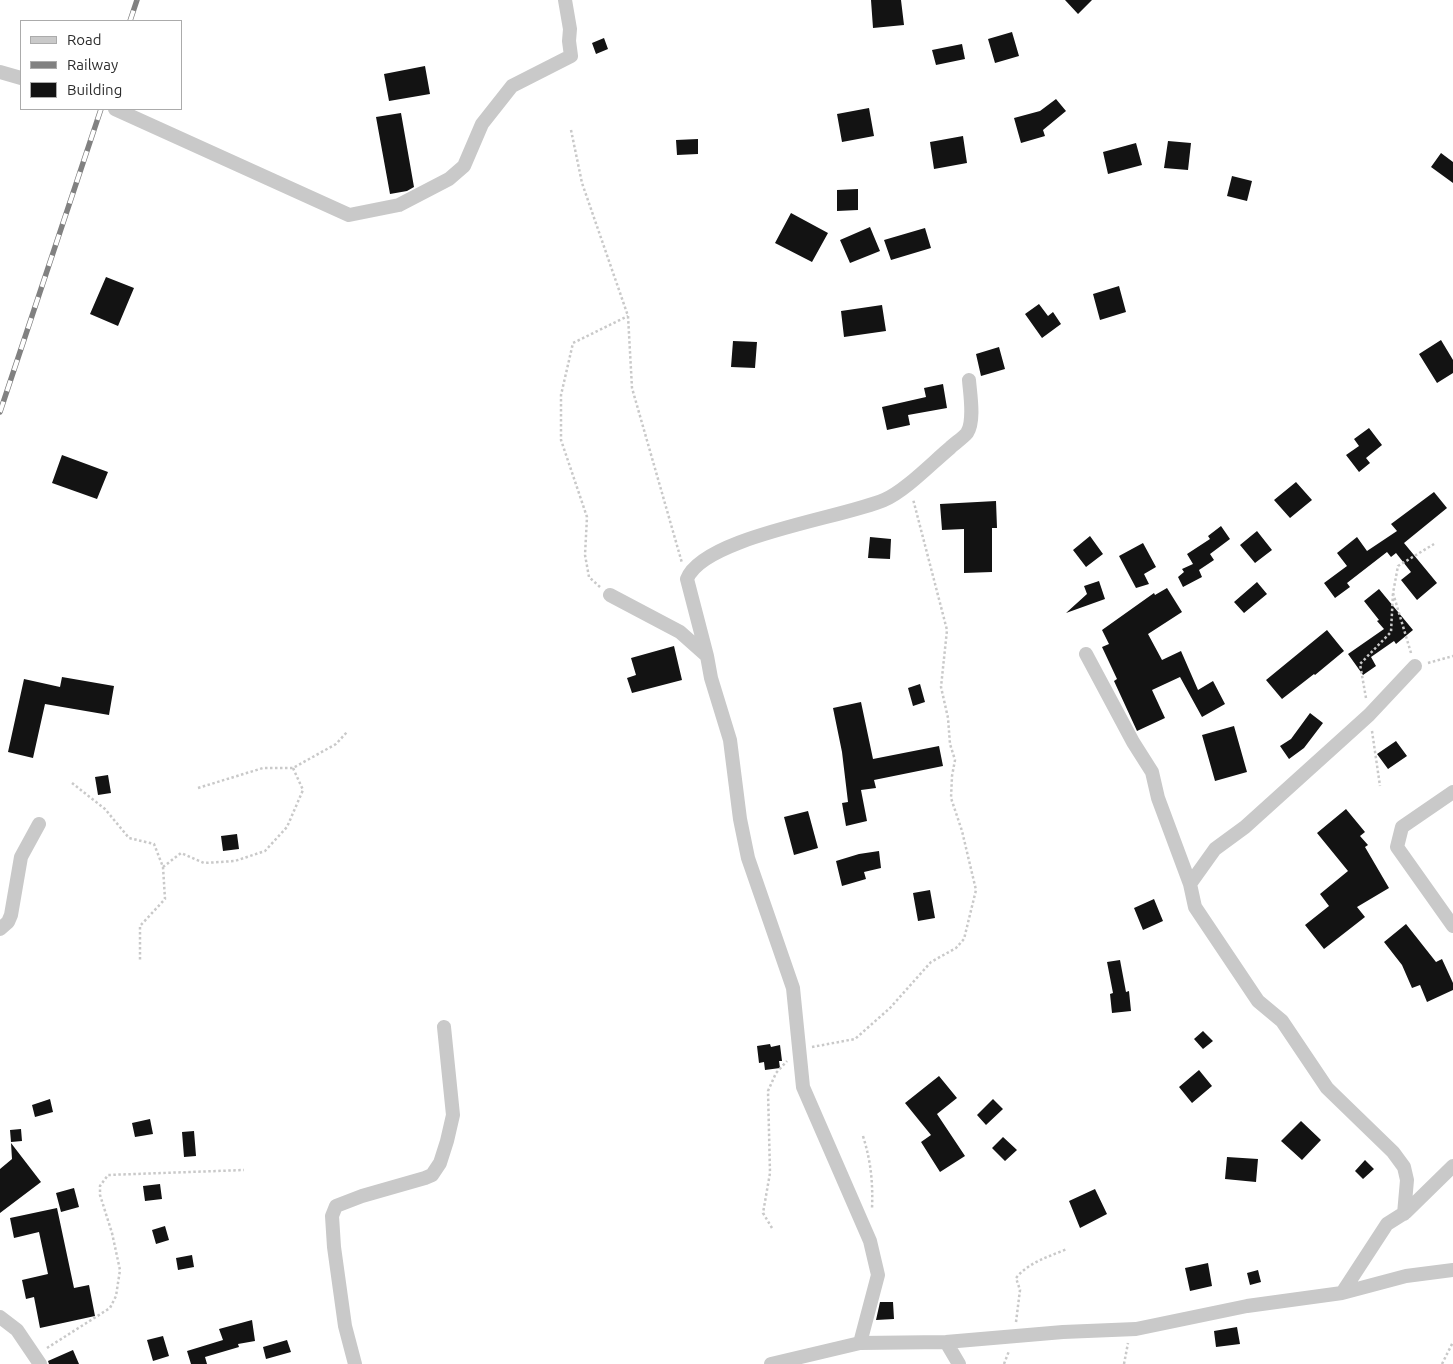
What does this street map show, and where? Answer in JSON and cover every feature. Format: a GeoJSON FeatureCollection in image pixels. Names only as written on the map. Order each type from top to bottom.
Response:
{"type":"FeatureCollection","features":[{"type":"Feature","properties":{"kind":"street"},"geometry":{"type":"LineString","coordinates":[[117,110],[349,215],[399,204],[449,179],[464,166],[482,124],[512,86],[571,56],[570,29],[565,0]]}},
{"type":"Feature","properties":{"kind":"street"},"geometry":{"type":"LineString","coordinates":[[0,72],[20,78]]}},
{"type":"Feature","properties":{"kind":"street"},"geometry":{"type":"LineString","coordinates":[[860,1343],[878,1275],[870,1241],[803,1088],[793,988],[748,858],[740,819],[730,740],[711,678],[687,579],[694,567],[712,555],[758,534],[810,522],[886,500],[909,483],[967,432],[971,415],[969,380]]}},
{"type":"Feature","properties":{"kind":"street"},"geometry":{"type":"LineString","coordinates":[[610,595],[680,632],[707,656]]}},
{"type":"Feature","properties":{"kind":"street"},"geometry":{"type":"LineString","coordinates":[[1086,654],[1133,742],[1152,772],[1160,806],[1190,884],[1195,907],[1258,1001],[1282,1021],[1327,1088],[1393,1152],[1404,1166],[1407,1180],[1404,1214]]}},
{"type":"Feature","properties":{"kind":"street"},"geometry":{"type":"LineString","coordinates":[[1190,884],[1216,849],[1245,827],[1362,722],[1415,666]]}},
{"type":"Feature","properties":{"kind":"street"},"geometry":{"type":"LineString","coordinates":[[1453,792],[1402,827],[1397,847],[1453,926]]}},
{"type":"Feature","properties":{"kind":"street"},"geometry":{"type":"LineString","coordinates":[[0,929],[8,922],[11,915],[21,856],[39,824]]}},
{"type":"Feature","properties":{"kind":"street"},"geometry":{"type":"LineString","coordinates":[[355,1364],[345,1326],[332,1216],[336,1206],[432,1175],[440,1163],[453,1115],[444,1027]]}},
{"type":"Feature","properties":{"kind":"street"},"geometry":{"type":"LineString","coordinates":[[1342,1293],[1387,1224],[1404,1214],[1453,1166]]}},
{"type":"Feature","properties":{"kind":"street"},"geometry":{"type":"LineString","coordinates":[[771,1364],[860,1343],[946,1342],[1063,1332],[1136,1329],[1247,1306],[1342,1293],[1406,1276],[1453,1270]]}},
{"type":"Feature","properties":{"kind":"street"},"geometry":{"type":"LineString","coordinates":[[0,1317],[17,1330],[38,1360]]}},
{"type":"Feature","properties":{"kind":"street"},"geometry":{"type":"LineString","coordinates":[[946,1342],[960,1364]]}},
{"type":"Feature","properties":{"kind":"path"},"geometry":{"type":"LineString","coordinates":[[571,130],[582,183],[628,316],[632,388],[687,579]]}},
{"type":"Feature","properties":{"kind":"path"},"geometry":{"type":"LineString","coordinates":[[610,595],[589,577],[585,555],[586,517],[561,440],[561,395],[573,342],[628,316]]}},
{"type":"Feature","properties":{"kind":"path"},"geometry":{"type":"LineString","coordinates":[[772,1228],[763,1213],[770,1173],[768,1091],[776,1073],[800,1048],[855,1039],[873,1025],[931,962],[956,948],[964,939],[976,890],[962,831],[951,798],[955,760],[950,744],[948,718],[941,688],[947,630],[926,555],[909,483]]}},
{"type":"Feature","properties":{"kind":"path"},"geometry":{"type":"LineString","coordinates":[[1434,544],[1398,566],[1393,593],[1415,666],[1453,656]]}},
{"type":"Feature","properties":{"kind":"path"},"geometry":{"type":"LineString","coordinates":[[198,788],[263,768],[293,768],[336,744],[347,732]]}},
{"type":"Feature","properties":{"kind":"path"},"geometry":{"type":"LineString","coordinates":[[163,867],[181,853],[204,863],[235,861],[265,850],[287,827],[303,790],[293,768]]}},
{"type":"Feature","properties":{"kind":"path"},"geometry":{"type":"LineString","coordinates":[[72,783],[105,809],[129,838],[154,844],[163,867],[165,899],[140,926],[140,961]]}},
{"type":"Feature","properties":{"kind":"path"},"geometry":{"type":"LineString","coordinates":[[863,1136],[870,1158],[873,1185],[872,1213]]}},
{"type":"Feature","properties":{"kind":"path"},"geometry":{"type":"LineString","coordinates":[[38,1360],[110,1308],[116,1296],[120,1270],[112,1233],[100,1195],[100,1186],[108,1175],[244,1170]]}},
{"type":"Feature","properties":{"kind":"path"},"geometry":{"type":"LineString","coordinates":[[1004,1364],[1014,1337],[1020,1290],[1016,1278],[1024,1269],[1067,1249]]}},
{"type":"Feature","properties":{"kind":"path"},"geometry":{"type":"LineString","coordinates":[[1124,1364],[1126,1346],[1136,1329]]}},
{"type":"Feature","properties":{"kind":"path"},"geometry":{"type":"LineString","coordinates":[[1442,1364],[1453,1342]]}},
{"type":"Feature","properties":{"kind":"building"},"geometry":{"type":"Polygon","coordinates":[[[871,0],[901,0],[904,25],[873,28],[871,0]]]}},
{"type":"Feature","properties":{"kind":"building"},"geometry":{"type":"Polygon","coordinates":[[[1065,0],[1092,0],[1078,14],[1065,0]]]}},
{"type":"Feature","properties":{"kind":"building"},"geometry":{"type":"Polygon","coordinates":[[[1012,32],[1019,56],[995,63],[988,39],[1012,32]]]}},
{"type":"Feature","properties":{"kind":"building"},"geometry":{"type":"Polygon","coordinates":[[[604,38],[608,49],[596,54],[592,43],[604,38]]]}},
{"type":"Feature","properties":{"kind":"building"},"geometry":{"type":"Polygon","coordinates":[[[962,44],[965,59],[936,65],[932,50],[962,44]]]}},
{"type":"Feature","properties":{"kind":"building"},"geometry":{"type":"Polygon","coordinates":[[[425,66],[430,94],[389,101],[384,74],[425,66]]]}},
{"type":"Feature","properties":{"kind":"building"},"geometry":{"type":"Polygon","coordinates":[[[1056,99],[1066,111],[1043,130],[1045,136],[1021,143],[1014,118],[1040,111],[1056,99]]]}},
{"type":"Feature","properties":{"kind":"building"},"geometry":{"type":"Polygon","coordinates":[[[869,108],[874,136],[842,142],[837,114],[869,108]]]}},
{"type":"Feature","properties":{"kind":"building"},"geometry":{"type":"Polygon","coordinates":[[[401,113],[414,187],[407,191],[390,194],[376,117],[401,113]]]}},
{"type":"Feature","properties":{"kind":"building"},"geometry":{"type":"Polygon","coordinates":[[[963,136],[967,163],[934,169],[930,142],[963,136]]]}},
{"type":"Feature","properties":{"kind":"building"},"geometry":{"type":"Polygon","coordinates":[[[698,139],[698,154],[677,155],[676,140],[698,139]]]}},
{"type":"Feature","properties":{"kind":"building"},"geometry":{"type":"Polygon","coordinates":[[[1168,141],[1191,143],[1188,170],[1164,168],[1168,141]]]}},
{"type":"Feature","properties":{"kind":"building"},"geometry":{"type":"Polygon","coordinates":[[[1136,143],[1142,165],[1108,174],[1103,152],[1136,143]]]}},
{"type":"Feature","properties":{"kind":"building"},"geometry":{"type":"Polygon","coordinates":[[[1441,153],[1453,162],[1453,183],[1431,167],[1441,153]]]}},
{"type":"Feature","properties":{"kind":"building"},"geometry":{"type":"Polygon","coordinates":[[[1232,176],[1252,181],[1247,201],[1227,196],[1232,176]]]}},
{"type":"Feature","properties":{"kind":"building"},"geometry":{"type":"Polygon","coordinates":[[[858,189],[858,210],[837,211],[837,190],[858,189]]]}},
{"type":"Feature","properties":{"kind":"building"},"geometry":{"type":"Polygon","coordinates":[[[791,213],[828,233],[812,262],[775,243],[791,213]]]}},
{"type":"Feature","properties":{"kind":"building"},"geometry":{"type":"Polygon","coordinates":[[[870,227],[880,251],[850,263],[840,240],[870,227]]]}},
{"type":"Feature","properties":{"kind":"building"},"geometry":{"type":"Polygon","coordinates":[[[925,228],[931,248],[891,260],[884,240],[925,228]]]}},
{"type":"Feature","properties":{"kind":"building"},"geometry":{"type":"Polygon","coordinates":[[[106,277],[134,288],[118,326],[90,314],[106,277]]]}},
{"type":"Feature","properties":{"kind":"building"},"geometry":{"type":"Polygon","coordinates":[[[1119,286],[1126,312],[1100,320],[1093,294],[1119,286]]]}},
{"type":"Feature","properties":{"kind":"building"},"geometry":{"type":"Polygon","coordinates":[[[1039,304],[1048,316],[1053,312],[1061,324],[1042,338],[1025,314],[1039,304]]]}},
{"type":"Feature","properties":{"kind":"building"},"geometry":{"type":"Polygon","coordinates":[[[882,305],[886,331],[844,337],[841,311],[882,305]]]}},
{"type":"Feature","properties":{"kind":"building"},"geometry":{"type":"Polygon","coordinates":[[[1441,340],[1453,360],[1453,373],[1437,383],[1419,354],[1441,340]]]}},
{"type":"Feature","properties":{"kind":"building"},"geometry":{"type":"Polygon","coordinates":[[[733,341],[757,342],[755,368],[731,367],[733,341]]]}},
{"type":"Feature","properties":{"kind":"building"},"geometry":{"type":"Polygon","coordinates":[[[999,347],[1005,369],[981,376],[976,354],[999,347]]]}},
{"type":"Feature","properties":{"kind":"building"},"geometry":{"type":"Polygon","coordinates":[[[943,384],[947,408],[908,415],[910,425],[887,430],[882,407],[926,397],[924,388],[943,384]]]}},
{"type":"Feature","properties":{"kind":"building"},"geometry":{"type":"Polygon","coordinates":[[[1369,428],[1382,445],[1366,458],[1370,463],[1359,472],[1346,455],[1359,446],[1354,439],[1369,428]]]}},
{"type":"Feature","properties":{"kind":"building"},"geometry":{"type":"Polygon","coordinates":[[[62,455],[108,472],[97,499],[52,483],[62,455]]]}},
{"type":"Feature","properties":{"kind":"building"},"geometry":{"type":"Polygon","coordinates":[[[1296,482],[1312,500],[1290,518],[1274,500],[1296,482]]]}},
{"type":"Feature","properties":{"kind":"building"},"geometry":{"type":"Polygon","coordinates":[[[1434,492],[1447,508],[1404,543],[1437,583],[1417,600],[1401,580],[1411,572],[1396,553],[1391,557],[1387,552],[1347,583],[1350,587],[1335,598],[1324,583],[1347,566],[1337,553],[1357,537],[1367,551],[1397,531],[1391,524],[1434,492]]]}},
{"type":"Feature","properties":{"kind":"building"},"geometry":{"type":"Polygon","coordinates":[[[996,501],[997,528],[992,528],[992,572],[964,573],[964,529],[942,530],[940,504],[996,501]]]}},
{"type":"Feature","properties":{"kind":"building"},"geometry":{"type":"Polygon","coordinates":[[[1221,526],[1230,539],[1210,554],[1214,560],[1199,570],[1202,577],[1183,587],[1178,577],[1184,572],[1182,569],[1193,564],[1187,554],[1210,539],[1208,536],[1221,526]]]}},
{"type":"Feature","properties":{"kind":"building"},"geometry":{"type":"Polygon","coordinates":[[[1257,531],[1272,550],[1255,563],[1240,545],[1257,531]]]}},
{"type":"Feature","properties":{"kind":"building"},"geometry":{"type":"Polygon","coordinates":[[[1090,536],[1103,554],[1086,567],[1073,550],[1090,536]]]}},
{"type":"Feature","properties":{"kind":"building"},"geometry":{"type":"Polygon","coordinates":[[[870,537],[891,539],[890,559],[868,558],[870,537]]]}},
{"type":"Feature","properties":{"kind":"building"},"geometry":{"type":"Polygon","coordinates":[[[1143,543],[1156,567],[1144,574],[1149,584],[1136,588],[1119,556],[1143,543]]]}},
{"type":"Feature","properties":{"kind":"building"},"geometry":{"type":"Polygon","coordinates":[[[1099,581],[1105,599],[1066,613],[1087,594],[1084,586],[1099,581]]]}},
{"type":"Feature","properties":{"kind":"building"},"geometry":{"type":"Polygon","coordinates":[[[1257,582],[1267,594],[1244,613],[1234,602],[1257,582]]]}},
{"type":"Feature","properties":{"kind":"building"},"geometry":{"type":"Polygon","coordinates":[[[1167,588],[1182,612],[1148,634],[1162,660],[1181,651],[1198,690],[1213,681],[1225,704],[1202,717],[1180,677],[1152,690],[1165,718],[1137,731],[1114,681],[1117,679],[1102,647],[1109,644],[1102,630],[1154,593],[1155,595],[1167,588]]]}},
{"type":"Feature","properties":{"kind":"building"},"geometry":{"type":"Polygon","coordinates":[[[1379,589],[1413,630],[1396,644],[1394,641],[1371,657],[1376,666],[1363,675],[1348,654],[1384,629],[1364,601],[1379,589]]]}},
{"type":"Feature","properties":{"kind":"building"},"geometry":{"type":"Polygon","coordinates":[[[1327,630],[1344,651],[1282,699],[1266,680],[1327,630]]]}},
{"type":"Feature","properties":{"kind":"building"},"geometry":{"type":"Polygon","coordinates":[[[674,646],[682,680],[632,693],[627,678],[636,675],[631,658],[674,646]]]}},
{"type":"Feature","properties":{"kind":"building"},"geometry":{"type":"Polygon","coordinates":[[[62,677],[114,686],[109,715],[45,704],[33,758],[8,752],[24,679],[60,687],[62,677]]]}},
{"type":"Feature","properties":{"kind":"building"},"geometry":{"type":"Polygon","coordinates":[[[920,684],[925,702],[913,706],[908,688],[920,684]]]}},
{"type":"Feature","properties":{"kind":"building"},"geometry":{"type":"Polygon","coordinates":[[[861,702],[873,759],[939,746],[943,766],[874,780],[876,788],[861,790],[867,821],[846,826],[842,803],[848,802],[842,752],[833,708],[861,702]]]}},
{"type":"Feature","properties":{"kind":"building"},"geometry":{"type":"Polygon","coordinates":[[[1310,713],[1323,723],[1304,748],[1289,759],[1280,746],[1291,739],[1310,713]]]}},
{"type":"Feature","properties":{"kind":"building"},"geometry":{"type":"Polygon","coordinates":[[[1234,726],[1247,772],[1215,781],[1202,735],[1234,726]]]}},
{"type":"Feature","properties":{"kind":"building"},"geometry":{"type":"Polygon","coordinates":[[[1396,741],[1407,756],[1388,769],[1377,754],[1396,741]]]}},
{"type":"Feature","properties":{"kind":"building"},"geometry":{"type":"Polygon","coordinates":[[[108,775],[111,793],[98,795],[95,777],[108,775]]]}},
{"type":"Feature","properties":{"kind":"building"},"geometry":{"type":"Polygon","coordinates":[[[1346,809],[1365,832],[1360,836],[1368,845],[1365,847],[1389,888],[1357,907],[1365,917],[1324,949],[1305,925],[1329,906],[1320,894],[1348,871],[1317,833],[1346,809]]]}},
{"type":"Feature","properties":{"kind":"building"},"geometry":{"type":"Polygon","coordinates":[[[808,811],[818,848],[794,855],[784,817],[808,811]]]}},
{"type":"Feature","properties":{"kind":"building"},"geometry":{"type":"Polygon","coordinates":[[[237,834],[239,849],[223,851],[221,836],[237,834]]]}},
{"type":"Feature","properties":{"kind":"building"},"geometry":{"type":"Polygon","coordinates":[[[879,851],[881,868],[864,872],[866,879],[842,886],[836,861],[859,854],[879,851]]]}},
{"type":"Feature","properties":{"kind":"building"},"geometry":{"type":"Polygon","coordinates":[[[930,890],[935,918],[918,921],[913,893],[930,890]]]}},
{"type":"Feature","properties":{"kind":"building"},"geometry":{"type":"Polygon","coordinates":[[[1154,899],[1163,921],[1143,930],[1134,908],[1154,899]]]}},
{"type":"Feature","properties":{"kind":"building"},"geometry":{"type":"Polygon","coordinates":[[[1406,924],[1436,962],[1442,959],[1453,983],[1453,990],[1427,1002],[1420,985],[1412,988],[1402,965],[1384,942],[1406,924]]]}},
{"type":"Feature","properties":{"kind":"building"},"geometry":{"type":"Polygon","coordinates":[[[1120,960],[1126,992],[1129,991],[1131,1011],[1112,1013],[1110,994],[1113,993],[1107,962],[1120,960]]]}},
{"type":"Feature","properties":{"kind":"building"},"geometry":{"type":"Polygon","coordinates":[[[1203,1031],[1213,1041],[1203,1049],[1194,1039],[1203,1031]]]}},
{"type":"Feature","properties":{"kind":"building"},"geometry":{"type":"Polygon","coordinates":[[[770,1044],[771,1047],[780,1045],[782,1061],[779,1061],[780,1068],[765,1070],[764,1062],[759,1063],[757,1046],[770,1044]]]}},
{"type":"Feature","properties":{"kind":"building"},"geometry":{"type":"Polygon","coordinates":[[[1199,1070],[1212,1086],[1192,1103],[1179,1087],[1199,1070]]]}},
{"type":"Feature","properties":{"kind":"building"},"geometry":{"type":"Polygon","coordinates":[[[939,1076],[957,1098],[937,1114],[965,1156],[940,1172],[921,1142],[931,1135],[905,1103],[939,1076]]]}},
{"type":"Feature","properties":{"kind":"building"},"geometry":{"type":"Polygon","coordinates":[[[50,1099],[53,1112],[35,1117],[32,1105],[50,1099]]]}},
{"type":"Feature","properties":{"kind":"building"},"geometry":{"type":"Polygon","coordinates":[[[993,1099],[1003,1109],[986,1125],[977,1115],[993,1099]]]}},
{"type":"Feature","properties":{"kind":"building"},"geometry":{"type":"Polygon","coordinates":[[[150,1119],[153,1134],[135,1137],[132,1123],[150,1119]]]}},
{"type":"Feature","properties":{"kind":"building"},"geometry":{"type":"Polygon","coordinates":[[[1301,1121],[1321,1140],[1302,1160],[1281,1141],[1301,1121]]]}},
{"type":"Feature","properties":{"kind":"building"},"geometry":{"type":"Polygon","coordinates":[[[21,1129],[22,1141],[11,1142],[10,1130],[21,1129]]]}},
{"type":"Feature","properties":{"kind":"building"},"geometry":{"type":"Polygon","coordinates":[[[194,1131],[196,1156],[184,1157],[182,1132],[194,1131]]]}},
{"type":"Feature","properties":{"kind":"building"},"geometry":{"type":"Polygon","coordinates":[[[1003,1137],[1017,1150],[1005,1161],[992,1148],[1003,1137]]]}},
{"type":"Feature","properties":{"kind":"building"},"geometry":{"type":"Polygon","coordinates":[[[11,1143],[41,1182],[0,1213],[0,1169],[12,1159],[11,1143]]]}},
{"type":"Feature","properties":{"kind":"building"},"geometry":{"type":"Polygon","coordinates":[[[1227,1157],[1258,1159],[1256,1182],[1225,1179],[1227,1157]]]}},
{"type":"Feature","properties":{"kind":"building"},"geometry":{"type":"Polygon","coordinates":[[[1365,1160],[1374,1169],[1363,1179],[1355,1171],[1365,1160]]]}},
{"type":"Feature","properties":{"kind":"building"},"geometry":{"type":"Polygon","coordinates":[[[160,1184],[162,1199],[145,1201],[143,1186],[160,1184]]]}},
{"type":"Feature","properties":{"kind":"building"},"geometry":{"type":"Polygon","coordinates":[[[74,1188],[79,1207],[61,1212],[56,1193],[74,1188]]]}},
{"type":"Feature","properties":{"kind":"building"},"geometry":{"type":"Polygon","coordinates":[[[1095,1189],[1107,1214],[1080,1228],[1069,1201],[1095,1189]]]}},
{"type":"Feature","properties":{"kind":"building"},"geometry":{"type":"Polygon","coordinates":[[[57,1208],[74,1288],[89,1285],[95,1316],[40,1328],[34,1297],[26,1299],[22,1280],[48,1274],[39,1232],[14,1238],[10,1218],[57,1208]]]}},
{"type":"Feature","properties":{"kind":"building"},"geometry":{"type":"Polygon","coordinates":[[[165,1226],[169,1240],[156,1244],[152,1230],[165,1226]]]}},
{"type":"Feature","properties":{"kind":"building"},"geometry":{"type":"Polygon","coordinates":[[[192,1255],[194,1267],[178,1270],[176,1258],[192,1255]]]}},
{"type":"Feature","properties":{"kind":"building"},"geometry":{"type":"Polygon","coordinates":[[[1208,1263],[1212,1286],[1190,1291],[1185,1268],[1208,1263]]]}},
{"type":"Feature","properties":{"kind":"building"},"geometry":{"type":"Polygon","coordinates":[[[1258,1270],[1261,1282],[1250,1285],[1247,1273],[1258,1270]]]}},
{"type":"Feature","properties":{"kind":"building"},"geometry":{"type":"Polygon","coordinates":[[[880,1302],[893,1302],[894,1319],[876,1320],[880,1302]]]}},
{"type":"Feature","properties":{"kind":"building"},"geometry":{"type":"Polygon","coordinates":[[[252,1320],[255,1341],[238,1344],[239,1347],[205,1357],[207,1364],[191,1364],[187,1351],[223,1340],[219,1329],[252,1320]]]}},
{"type":"Feature","properties":{"kind":"building"},"geometry":{"type":"Polygon","coordinates":[[[1237,1327],[1240,1344],[1216,1347],[1214,1331],[1237,1327]]]}},
{"type":"Feature","properties":{"kind":"building"},"geometry":{"type":"Polygon","coordinates":[[[163,1336],[169,1356],[153,1361],[147,1340],[163,1336]]]}},
{"type":"Feature","properties":{"kind":"building"},"geometry":{"type":"Polygon","coordinates":[[[287,1340],[291,1352],[266,1359],[263,1347],[287,1340]]]}},
{"type":"Feature","properties":{"kind":"building"},"geometry":{"type":"Polygon","coordinates":[[[73,1350],[79,1364],[49,1364],[48,1361],[73,1350]]]}},
{"type":"Feature","properties":{"kind":"railway"},"geometry":{"type":"LineString","coordinates":[[130,20],[137,0]]}},
{"type":"Feature","properties":{"kind":"railway"},"geometry":{"type":"LineString","coordinates":[[0,412],[101,110]]}}]}
